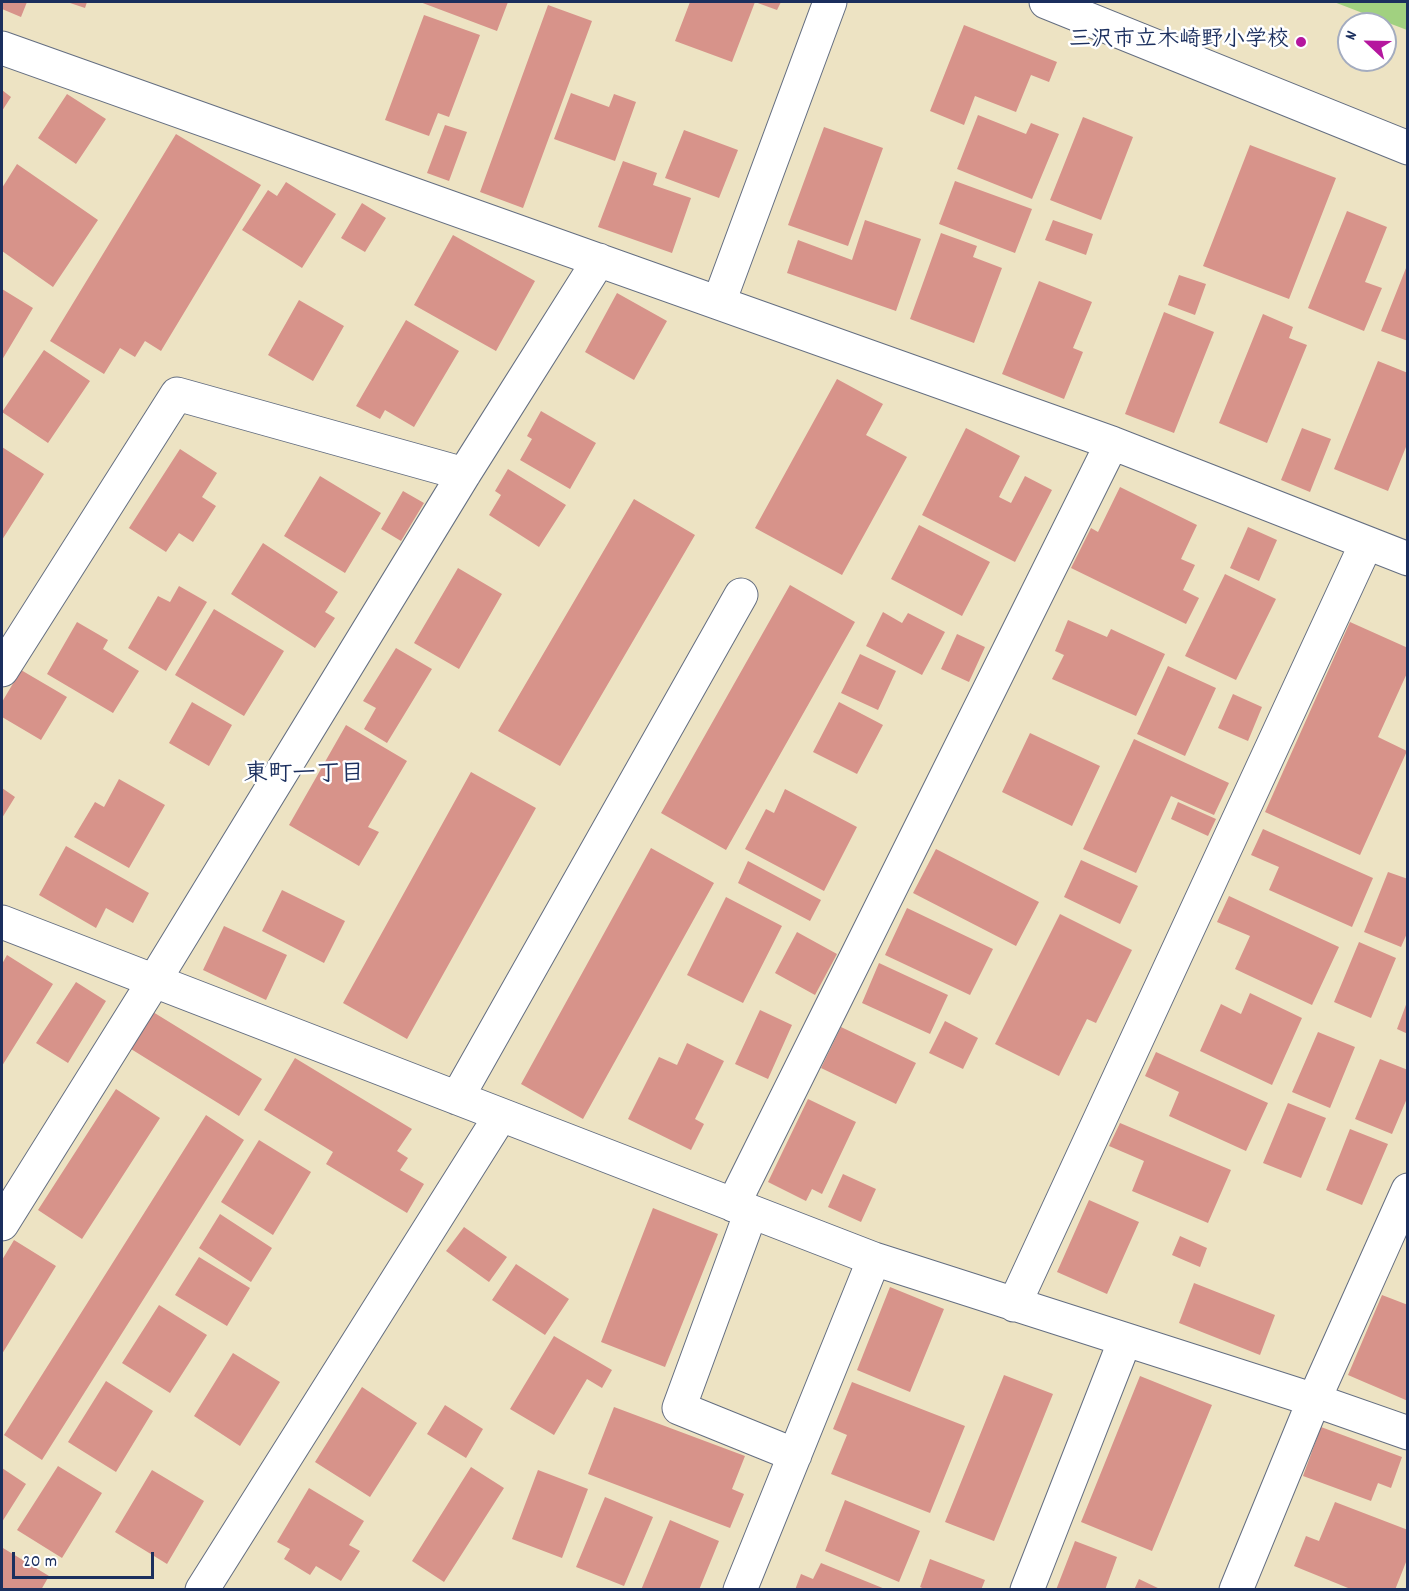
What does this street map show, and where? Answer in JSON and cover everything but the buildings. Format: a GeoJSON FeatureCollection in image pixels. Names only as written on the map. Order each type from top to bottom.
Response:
{"type":"FeatureCollection","features":[{"type":"Feature","properties":{"kind":"street"},"geometry":{"type":"LineString","coordinates":[[719,302],[830,2]]}},
{"type":"Feature","properties":{"kind":"street"},"geometry":{"type":"LineString","coordinates":[[1046,2],[1407,148]]}},
{"type":"Feature","properties":{"kind":"street"},"geometry":{"type":"LineString","coordinates":[[2,48],[1113,443],[1407,559]]}},
{"type":"Feature","properties":{"kind":"street"},"geometry":{"type":"LineString","coordinates":[[2,1224],[154,981],[464,474],[599,260]]}},
{"type":"Feature","properties":{"kind":"street"},"geometry":{"type":"LineString","coordinates":[[2,670],[177,394],[464,474]]}},
{"type":"Feature","properties":{"kind":"street"},"geometry":{"type":"LineString","coordinates":[[795,1455],[679,1408],[742,1208],[1113,443]]}},
{"type":"Feature","properties":{"kind":"street"},"geometry":{"type":"LineString","coordinates":[[1014,1305],[1366,544]]}},
{"type":"Feature","properties":{"kind":"street"},"geometry":{"type":"LineString","coordinates":[[457,1098],[741,595]]}},
{"type":"Feature","properties":{"kind":"street"},"geometry":{"type":"LineString","coordinates":[[2,922],[874,1259],[1314,1400],[1407,1433]]}},
{"type":"Feature","properties":{"kind":"street"},"geometry":{"type":"LineString","coordinates":[[202,1590],[501,1115]]}},
{"type":"Feature","properties":{"kind":"street"},"geometry":{"type":"LineString","coordinates":[[1236,1590],[1314,1400],[1407,1190]]}},
{"type":"Feature","properties":{"kind":"street"},"geometry":{"type":"LineString","coordinates":[[740,1590],[874,1259]]}},
{"type":"Feature","properties":{"kind":"street"},"geometry":{"type":"LineString","coordinates":[[1027,1590],[1125,1340]]}},
{"type":"Feature","properties":{"kind":"green space"},"geometry":{"type":"Polygon","coordinates":[[[1334,2],[1407,2],[1407,30],[1397,26],[1397,12],[1360,12],[1334,2]]]}},
{"type":"Feature","properties":{"kind":"place","name":"三沢市立木崎野小学校"},"geometry":{"type":"Point","coordinates":[1301,42]}},
{"type":"Feature","properties":{"kind":"district","name":"東町一丁目"},"geometry":{"type":"Point","coordinates":[304,777]}}]}
